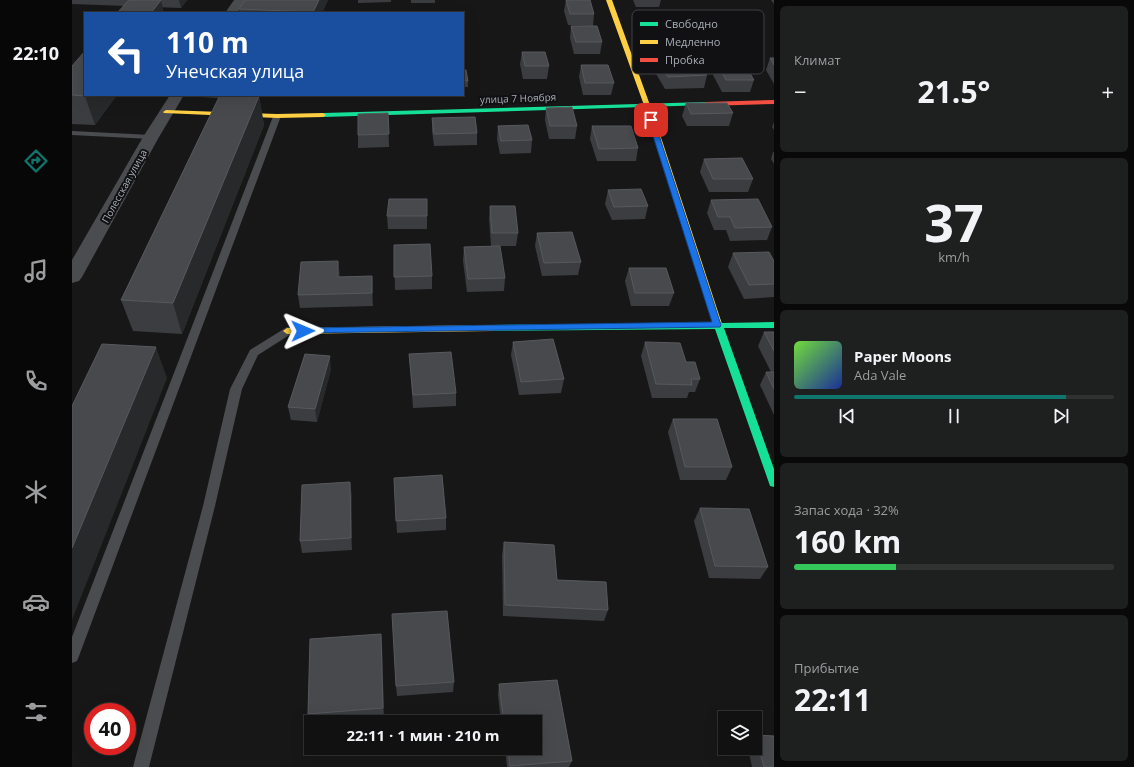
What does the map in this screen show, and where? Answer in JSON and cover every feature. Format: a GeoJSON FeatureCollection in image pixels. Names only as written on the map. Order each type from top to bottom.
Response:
{"type":"FeatureCollection","features":[{"type":"Feature","properties":{"kind":"street"},"geometry":{"type":"LineString","coordinates":[[232,12],[240,0]]}},
{"type":"Feature","properties":{"kind":"street"},"geometry":{"type":"LineString","coordinates":[[609,0],[632,64]]}},
{"type":"Feature","properties":{"kind":"street"},"geometry":{"type":"LineString","coordinates":[[636,74],[717,325],[774,483]]}},
{"type":"Feature","properties":{"kind":"street","name":"Полесская улица"},"geometry":{"type":"LineString","coordinates":[[72,277],[151,136],[176,96]]}},
{"type":"Feature","properties":{"kind":"street","name":"улица 7 Ноября"},"geometry":{"type":"LineString","coordinates":[[166,112],[277,116],[774,102]]}},
{"type":"Feature","properties":{"kind":"street"},"geometry":{"type":"LineString","coordinates":[[287,331],[774,325]]}},
{"type":"Feature","properties":{"kind":"lane"},"geometry":{"type":"LineString","coordinates":[[72,656],[277,116]]}},
{"type":"Feature","properties":{"kind":"lane"},"geometry":{"type":"LineString","coordinates":[[72,133],[151,136]]}},
{"type":"Feature","properties":{"kind":"lane"},"geometry":{"type":"LineString","coordinates":[[141,767],[210,506],[236,389],[254,353],[287,331]]}},
{"type":"Feature","properties":{"kind":"building"},"geometry":{"type":"Polygon","coordinates":[[[129,0],[161,0],[152,12],[118,12],[129,0]]]}},
{"type":"Feature","properties":{"kind":"building"},"geometry":{"type":"Polygon","coordinates":[[[245,0],[319,0],[313,12],[239,9],[245,0]]]}},
{"type":"Feature","properties":{"kind":"building"},"geometry":{"type":"Polygon","coordinates":[[[566,0],[590,0],[594,14],[570,14],[566,0]]]}},
{"type":"Feature","properties":{"kind":"building"},"geometry":{"type":"Polygon","coordinates":[[[571,26],[597,26],[602,42],[576,42],[571,26]]]}},
{"type":"Feature","properties":{"kind":"building"},"geometry":{"type":"Polygon","coordinates":[[[84,52],[84,96],[72,95],[72,66],[84,52]]]}},
{"type":"Feature","properties":{"kind":"building"},"geometry":{"type":"Polygon","coordinates":[[[522,52],[545,52],[549,66],[525,66],[522,52]]]}},
{"type":"Feature","properties":{"kind":"building"},"geometry":{"type":"Polygon","coordinates":[[[770,58],[774,58],[774,65],[770,58]]]}},
{"type":"Feature","properties":{"kind":"building"},"geometry":{"type":"Polygon","coordinates":[[[581,65],[608,65],[614,83],[585,83],[581,65]]]}},
{"type":"Feature","properties":{"kind":"building"},"geometry":{"type":"Polygon","coordinates":[[[464,70],[466,70],[468,81],[464,81],[464,70]]]}},
{"type":"Feature","properties":{"kind":"building"},"geometry":{"type":"Polygon","coordinates":[[[666,74],[707,75],[668,77],[666,74]]]}},
{"type":"Feature","properties":{"kind":"building"},"geometry":{"type":"Polygon","coordinates":[[[723,74],[750,74],[754,80],[726,80],[723,74]]]}},
{"type":"Feature","properties":{"kind":"building"},"geometry":{"type":"Polygon","coordinates":[[[220,96],[259,96],[173,303],[121,300],[220,96]]]}},
{"type":"Feature","properties":{"kind":"building"},"geometry":{"type":"Polygon","coordinates":[[[686,103],[727,103],[733,113],[691,114],[686,103]]]}},
{"type":"Feature","properties":{"kind":"building"},"geometry":{"type":"Polygon","coordinates":[[[572,107],[577,126],[550,126],[546,108],[572,107]]]}},
{"type":"Feature","properties":{"kind":"building"},"geometry":{"type":"Polygon","coordinates":[[[388,113],[389,134],[358,135],[358,114],[388,113]]]}},
{"type":"Feature","properties":{"kind":"building"},"geometry":{"type":"Polygon","coordinates":[[[475,117],[477,133],[434,134],[432,118],[475,117]]]}},
{"type":"Feature","properties":{"kind":"building"},"geometry":{"type":"Polygon","coordinates":[[[528,125],[532,140],[501,141],[498,126],[528,125]]]}},
{"type":"Feature","properties":{"kind":"building"},"geometry":{"type":"Polygon","coordinates":[[[592,126],[631,126],[638,148],[599,149],[592,126]]]}},
{"type":"Feature","properties":{"kind":"building"},"geometry":{"type":"Polygon","coordinates":[[[742,158],[753,179],[713,179],[704,159],[742,158]]]}},
{"type":"Feature","properties":{"kind":"building"},"geometry":{"type":"Polygon","coordinates":[[[641,189],[648,206],[614,207],[608,190],[641,189]]]}},
{"type":"Feature","properties":{"kind":"building"},"geometry":{"type":"Polygon","coordinates":[[[389,199],[427,199],[427,216],[387,216],[389,199]]]}},
{"type":"Feature","properties":{"kind":"building"},"geometry":{"type":"Polygon","coordinates":[[[758,199],[772,227],[735,228],[730,217],[718,217],[711,200],[758,199]]]}},
{"type":"Feature","properties":{"kind":"building"},"geometry":{"type":"Polygon","coordinates":[[[490,206],[515,206],[518,233],[492,233],[490,206]]]}},
{"type":"Feature","properties":{"kind":"building"},"geometry":{"type":"Polygon","coordinates":[[[572,232],[581,262],[544,263],[537,233],[572,232]]]}},
{"type":"Feature","properties":{"kind":"building"},"geometry":{"type":"Polygon","coordinates":[[[430,244],[432,276],[394,277],[394,245],[430,244]]]}},
{"type":"Feature","properties":{"kind":"building"},"geometry":{"type":"Polygon","coordinates":[[[500,246],[505,278],[468,279],[464,247],[500,246]]]}},
{"type":"Feature","properties":{"kind":"building"},"geometry":{"type":"Polygon","coordinates":[[[769,252],[774,261],[774,284],[749,285],[733,253],[769,252]]]}},
{"type":"Feature","properties":{"kind":"building"},"geometry":{"type":"Polygon","coordinates":[[[338,261],[338,277],[372,276],[372,293],[298,295],[301,262],[338,261]]]}},
{"type":"Feature","properties":{"kind":"building"},"geometry":{"type":"Polygon","coordinates":[[[629,268],[666,268],[674,293],[635,293],[629,268]]]}},
{"type":"Feature","properties":{"kind":"building"},"geometry":{"type":"Polygon","coordinates":[[[764,332],[774,332],[774,351],[764,332]]]}},
{"type":"Feature","properties":{"kind":"building"},"geometry":{"type":"Polygon","coordinates":[[[553,339],[564,379],[521,382],[513,342],[553,339]]]}},
{"type":"Feature","properties":{"kind":"building"},"geometry":{"type":"Polygon","coordinates":[[[645,342],[680,343],[686,362],[695,362],[700,379],[691,379],[692,385],[656,384],[645,342]]]}},
{"type":"Feature","properties":{"kind":"building"},"geometry":{"type":"Polygon","coordinates":[[[102,344],[156,347],[72,548],[72,406],[102,344]]]}},
{"type":"Feature","properties":{"kind":"building"},"geometry":{"type":"Polygon","coordinates":[[[451,352],[456,393],[413,395],[409,354],[451,352]]]}},
{"type":"Feature","properties":{"kind":"building"},"geometry":{"type":"Polygon","coordinates":[[[305,354],[330,356],[315,409],[288,407],[305,354]]]}},
{"type":"Feature","properties":{"kind":"building"},"geometry":{"type":"Polygon","coordinates":[[[766,372],[774,372],[774,389],[766,372]]]}},
{"type":"Feature","properties":{"kind":"building"},"geometry":{"type":"Polygon","coordinates":[[[673,419],[717,419],[732,467],[685,467],[673,419]]]}},
{"type":"Feature","properties":{"kind":"building"},"geometry":{"type":"Polygon","coordinates":[[[442,475],[446,518],[396,521],[394,478],[442,475]]]}},
{"type":"Feature","properties":{"kind":"building"},"geometry":{"type":"Polygon","coordinates":[[[350,482],[351,538],[300,541],[302,485],[350,482]]]}},
{"type":"Feature","properties":{"kind":"building"},"geometry":{"type":"Polygon","coordinates":[[[700,508],[749,509],[768,567],[715,566],[700,508]]]}},
{"type":"Feature","properties":{"kind":"building"},"geometry":{"type":"Polygon","coordinates":[[[504,542],[554,545],[557,580],[606,582],[608,610],[505,605],[504,542]]]}},
{"type":"Feature","properties":{"kind":"building"},"geometry":{"type":"Polygon","coordinates":[[[447,611],[454,682],[396,686],[392,614],[447,611]]]}},
{"type":"Feature","properties":{"kind":"building"},"geometry":{"type":"Polygon","coordinates":[[[381,634],[383,708],[308,714],[310,639],[381,634]]]}},
{"type":"Feature","properties":{"kind":"building"},"geometry":{"type":"Polygon","coordinates":[[[557,680],[572,761],[510,766],[509,755],[542,755],[542,715],[503,715],[499,684],[557,680]]]}},
{"type":"Feature","properties":{"kind":"building"},"geometry":{"type":"Polygon","coordinates":[[[762,735],[774,736],[774,767],[764,767],[761,755],[762,755],[762,735]]]}},
{"type":"Feature","properties":{"kind":"traffic: fast"},"geometry":{"type":"LineString","coordinates":[[323,115],[706,104]]}},
{"type":"Feature","properties":{"kind":"traffic: fast"},"geometry":{"type":"LineString","coordinates":[[717,321],[774,483]]}},
{"type":"Feature","properties":{"kind":"traffic: fast"},"geometry":{"type":"LineString","coordinates":[[492,328],[774,325]]}},
{"type":"Feature","properties":{"kind":"traffic: slow"},"geometry":{"type":"LineString","coordinates":[[609,0],[632,61]]}},
{"type":"Feature","properties":{"kind":"traffic: slow"},"geometry":{"type":"LineString","coordinates":[[637,74],[717,321]]}},
{"type":"Feature","properties":{"kind":"traffic: slow"},"geometry":{"type":"LineString","coordinates":[[166,112],[277,116],[323,115]]}},
{"type":"Feature","properties":{"kind":"traffic: slow"},"geometry":{"type":"LineString","coordinates":[[287,331],[492,328]]}},
{"type":"Feature","properties":{"kind":"traffic: jam"},"geometry":{"type":"LineString","coordinates":[[706,104],[774,102]]}},
{"type":"Feature","properties":{"kind":"route"},"geometry":{"type":"LineString","coordinates":[[303,331],[717,325],[651,120]]}}]}
